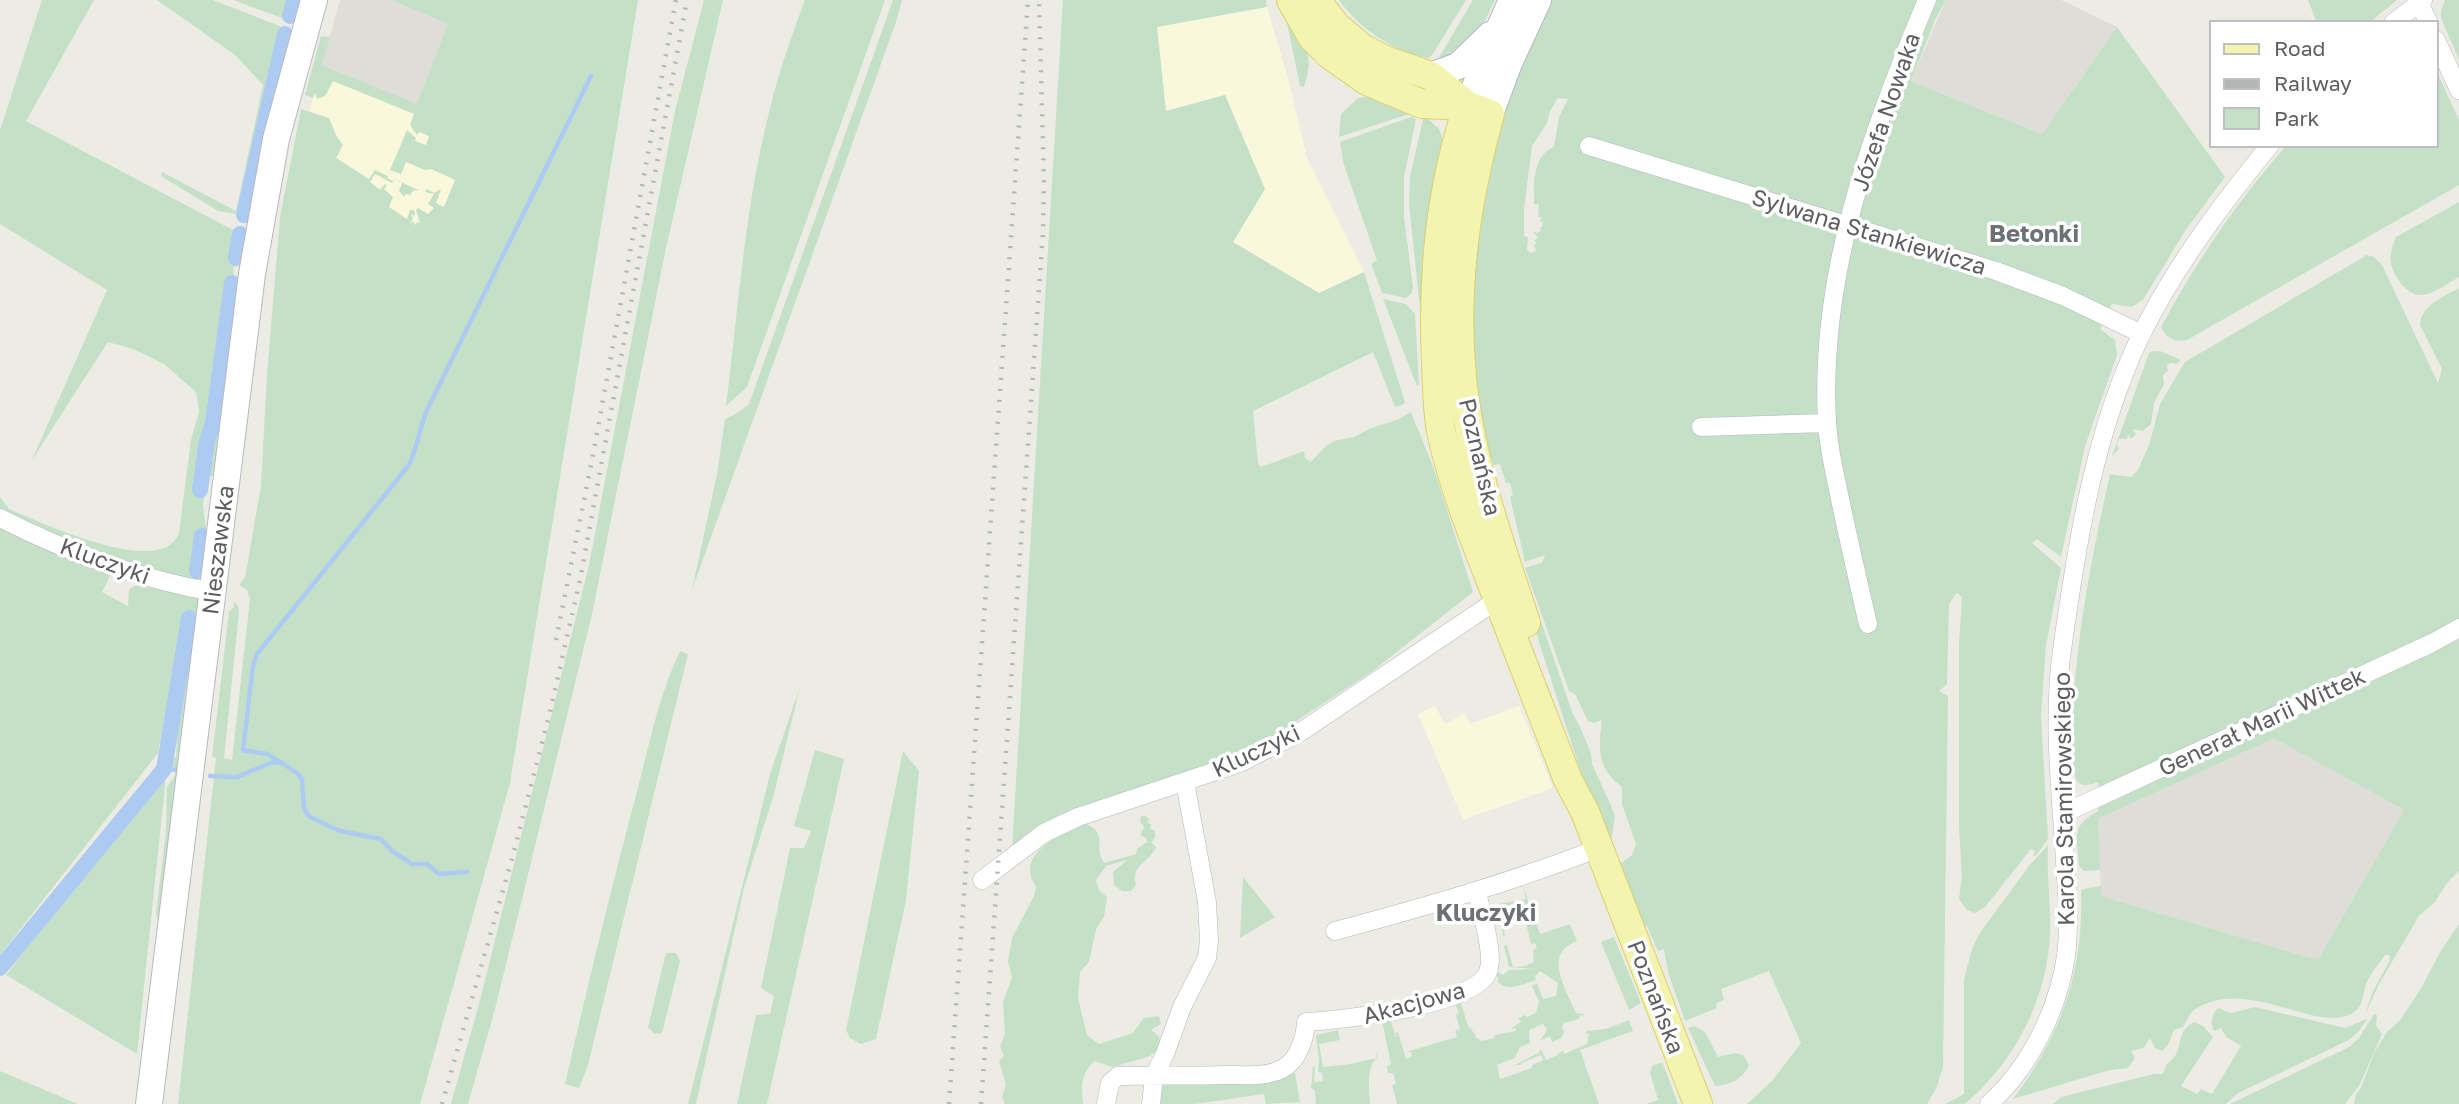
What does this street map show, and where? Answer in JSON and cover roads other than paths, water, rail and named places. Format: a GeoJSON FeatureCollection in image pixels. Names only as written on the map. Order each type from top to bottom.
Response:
{"type":"FeatureCollection","features":[{"type":"Feature","properties":{"kind":"main road","name":"Nieszawska"},"geometry":{"type":"LineString","coordinates":[[149,1104],[252,274],[286,94],[314,0]]}},
{"type":"Feature","properties":{"kind":"main road","name":"Poznańska"},"geometry":{"type":"LineString","coordinates":[[1291,0],[1312,37],[1330,55],[1367,81],[1422,104],[1479,110]]}},
{"type":"Feature","properties":{"kind":"main road"},"geometry":{"type":"LineString","coordinates":[[1479,110],[1509,63],[1538,0]]}},
{"type":"Feature","properties":{"kind":"main road"},"geometry":{"type":"LineString","coordinates":[[1322,5],[1350,38],[1370,52],[1431,76],[1479,110]]}},
{"type":"Feature","properties":{"kind":"main road"},"geometry":{"type":"LineString","coordinates":[[1479,110],[1484,63],[1509,5]]}},
{"type":"Feature","properties":{"kind":"main road"},"geometry":{"type":"LineString","coordinates":[[1431,76],[1458,66],[1473,54],[1492,33],[1509,5]]}},
{"type":"Feature","properties":{"kind":"main road","name":"Poznańska"},"geometry":{"type":"LineString","coordinates":[[1422,104],[1444,127],[1451,142],[1452,164],[1435,272],[1435,344],[1440,417],[1456,486],[1506,594],[1578,776],[1585,812],[1698,1104]]}},
{"type":"Feature","properties":{"kind":"main road","name":"Poznańska"},"geometry":{"type":"LineString","coordinates":[[1452,164],[1479,110]]}},
{"type":"Feature","properties":{"kind":"main road","name":"Poznańska"},"geometry":{"type":"LineString","coordinates":[[1479,110],[1478,157],[1460,270],[1462,378],[1506,594]]}},
{"type":"Feature","properties":{"kind":"street","name":"Józefa Nowaka"},"geometry":{"type":"LineString","coordinates":[[1868,624],[1847,538],[1831,455],[1826,385],[1830,334],[1847,226],[1883,112],[1927,0]]}},
{"type":"Feature","properties":{"kind":"street"},"geometry":{"type":"LineString","coordinates":[[2396,21],[2421,1],[2427,21]]}},
{"type":"Feature","properties":{"kind":"street"},"geometry":{"type":"LineString","coordinates":[[2438,44],[2459,90]]}},
{"type":"Feature","properties":{"kind":"street","name":"Sylwana Stankiewicza"},"geometry":{"type":"LineString","coordinates":[[1589,146],[1996,271],[2042,288],[2142,334]]}},
{"type":"Feature","properties":{"kind":"street","name":"Karola Stamirowskiego"},"geometry":{"type":"LineString","coordinates":[[1989,1104],[2008,1085],[2034,1046],[2063,975],[2068,936],[2058,722],[2059,684],[2076,561],[2100,448],[2114,401],[2142,334],[2169,285],[2203,233],[2268,147]]}},
{"type":"Feature","properties":{"kind":"street"},"geometry":{"type":"LineString","coordinates":[[1701,428],[1827,423]]}},
{"type":"Feature","properties":{"kind":"street","name":"Kluczyki"},"geometry":{"type":"LineString","coordinates":[[0,518],[123,570],[213,592]]}},
{"type":"Feature","properties":{"kind":"street","name":"Kluczyki"},"geometry":{"type":"LineString","coordinates":[[982,880],[1044,833],[1078,817],[1240,763],[1288,740],[1506,594]]}},
{"type":"Feature","properties":{"kind":"street","name":"Generał Marii Wittek"},"geometry":{"type":"LineString","coordinates":[[2062,811],[2081,805],[2233,735],[2459,628]]}},
{"type":"Feature","properties":{"kind":"street"},"geometry":{"type":"LineString","coordinates":[[1106,1104],[1108,1087],[1112,1080],[1118,1076],[1146,1076],[1166,1054],[1182,1007],[1207,958],[1207,902],[1185,782]]}},
{"type":"Feature","properties":{"kind":"street"},"geometry":{"type":"LineString","coordinates":[[1335,931],[1477,892],[1599,848]]}},
{"type":"Feature","properties":{"kind":"street","name":"Akacjowa"},"geometry":{"type":"LineString","coordinates":[[1146,1076],[1276,1071],[1287,1066],[1298,1051],[1306,1022],[1347,1020],[1374,1015],[1471,989],[1486,976],[1490,962],[1477,892]]}},
{"type":"Feature","properties":{"kind":"street"},"geometry":{"type":"LineString","coordinates":[[1146,1076],[1151,1104]]}},
{"type":"Feature","properties":{"kind":"waterway"},"geometry":{"type":"LineString","coordinates":[[290,16],[294,0]]}},
{"type":"Feature","properties":{"kind":"waterway"},"geometry":{"type":"LineString","coordinates":[[244,215],[285,34]]}},
{"type":"Feature","properties":{"kind":"waterway"},"geometry":{"type":"LineString","coordinates":[[282,763],[267,754],[243,750],[253,666],[257,654],[409,465],[427,410],[591,76]]}},
{"type":"Feature","properties":{"kind":"waterway"},"geometry":{"type":"LineString","coordinates":[[236,258],[240,234]]}},
{"type":"Feature","properties":{"kind":"waterway"},"geometry":{"type":"LineString","coordinates":[[200,490],[207,441],[213,423],[232,283]]}},
{"type":"Feature","properties":{"kind":"waterway"},"geometry":{"type":"LineString","coordinates":[[197,571],[202,536]]}},
{"type":"Feature","properties":{"kind":"waterway"},"geometry":{"type":"LineString","coordinates":[[0,968],[164,769],[189,618]]}},
{"type":"Feature","properties":{"kind":"waterway"},"geometry":{"type":"LineString","coordinates":[[210,776],[237,777],[273,762],[282,763],[302,779],[304,809],[310,817],[340,831],[381,839],[392,851],[412,864],[427,864],[439,874],[467,872]]}},
{"type":"Feature","properties":{"kind":"waterway"},"geometry":{"type":"LineString","coordinates":[[164,769],[177,770]]}},
{"type":"Feature","properties":{"kind":"railway"},"geometry":{"type":"LineString","coordinates":[[556,640],[593,455],[676,0]]}},
{"type":"Feature","properties":{"kind":"railway"},"geometry":{"type":"LineString","coordinates":[[442,1104],[513,855],[580,580],[687,0]]}},
{"type":"Feature","properties":{"kind":"railway"},"geometry":{"type":"LineString","coordinates":[[949,1104],[1028,0]]}},
{"type":"Feature","properties":{"kind":"railway"},"geometry":{"type":"LineString","coordinates":[[981,1104],[1043,233],[1039,0]]}},
{"type":"Feature","properties":{"kind":"district","name":"Betonki"},"geometry":{"type":"Point","coordinates":[2034,234]}},
{"type":"Feature","properties":{"kind":"district","name":"Kluczyki"},"geometry":{"type":"Point","coordinates":[1486,913]}}]}
